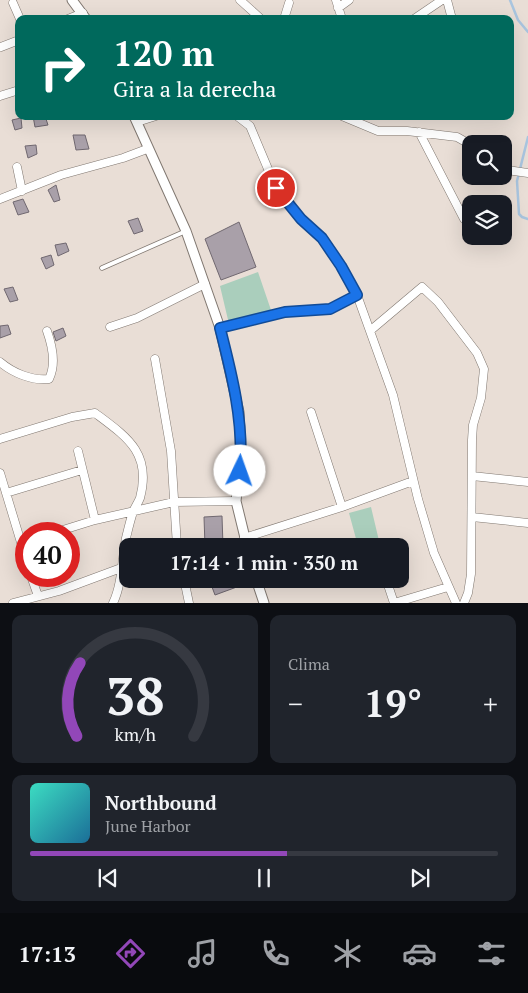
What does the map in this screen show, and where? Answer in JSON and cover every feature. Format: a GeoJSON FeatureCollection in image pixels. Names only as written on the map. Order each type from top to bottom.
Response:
{"type":"FeatureCollection","features":[{"type":"Feature","properties":{"kind":"street"},"geometry":{"type":"LineString","coordinates":[[72,0],[83,15]]}},
{"type":"Feature","properties":{"kind":"street"},"geometry":{"type":"LineString","coordinates":[[240,0],[257,15]]}},
{"type":"Feature","properties":{"kind":"street"},"geometry":{"type":"LineString","coordinates":[[336,0],[341,15]]}},
{"type":"Feature","properties":{"kind":"street"},"geometry":{"type":"LineString","coordinates":[[338,8],[349,0]]}},
{"type":"Feature","properties":{"kind":"street"},"geometry":{"type":"LineString","coordinates":[[420,15],[442,0]]}},
{"type":"Feature","properties":{"kind":"street"},"geometry":{"type":"LineString","coordinates":[[446,0],[451,15]]}},
{"type":"Feature","properties":{"kind":"street"},"geometry":{"type":"LineString","coordinates":[[13,3],[18,15]]}},
{"type":"Feature","properties":{"kind":"street"},"geometry":{"type":"LineString","coordinates":[[285,15],[289,3]]}},
{"type":"Feature","properties":{"kind":"street"},"geometry":{"type":"LineString","coordinates":[[0,47],[15,41]]}},
{"type":"Feature","properties":{"kind":"street"},"geometry":{"type":"LineString","coordinates":[[0,96],[15,91]]}},
{"type":"Feature","properties":{"kind":"street"},"geometry":{"type":"LineString","coordinates":[[135,120],[186,231],[220,328],[239,412],[241,455],[236,502],[245,538]]}},
{"type":"Feature","properties":{"kind":"street"},"geometry":{"type":"LineString","coordinates":[[242,120],[250,126],[276,188],[301,219],[322,238],[341,266],[357,295],[393,395],[413,481],[434,553],[456,603]]}},
{"type":"Feature","properties":{"kind":"street"},"geometry":{"type":"LineString","coordinates":[[352,120],[378,131],[419,132],[457,137],[462,140]]}},
{"type":"Feature","properties":{"kind":"street"},"geometry":{"type":"LineString","coordinates":[[419,132],[462,215]]}},
{"type":"Feature","properties":{"kind":"street"},"geometry":{"type":"LineString","coordinates":[[0,200],[61,175],[148,149]]}},
{"type":"Feature","properties":{"kind":"street"},"geometry":{"type":"LineString","coordinates":[[16,167],[22,191]]}},
{"type":"Feature","properties":{"kind":"street"},"geometry":{"type":"LineString","coordinates":[[512,171],[526,172]]}},
{"type":"Feature","properties":{"kind":"street"},"geometry":{"type":"LineString","coordinates":[[110,327],[137,318],[205,284]]}},
{"type":"Feature","properties":{"kind":"street"},"geometry":{"type":"LineString","coordinates":[[370,330],[422,287],[438,302],[476,353],[484,369],[481,398],[474,425],[471,574],[468,593],[464,603]]}},
{"type":"Feature","properties":{"kind":"street"},"geometry":{"type":"LineString","coordinates":[[220,328],[285,312],[330,309],[357,295]]}},
{"type":"Feature","properties":{"kind":"street"},"geometry":{"type":"LineString","coordinates":[[0,362],[8,369],[17,373],[49,379],[52,361],[47,331]]}},
{"type":"Feature","properties":{"kind":"street"},"geometry":{"type":"LineString","coordinates":[[154,359],[171,450],[176,538]]}},
{"type":"Feature","properties":{"kind":"street"},"geometry":{"type":"LineString","coordinates":[[312,412],[342,507]]}},
{"type":"Feature","properties":{"kind":"street"},"geometry":{"type":"LineString","coordinates":[[0,439],[72,417],[95,413],[133,444],[139,458],[142,487],[128,528],[127,538]]}},
{"type":"Feature","properties":{"kind":"street"},"geometry":{"type":"LineString","coordinates":[[78,451],[95,520]]}},
{"type":"Feature","properties":{"kind":"street"},"geometry":{"type":"LineString","coordinates":[[6,493],[82,470]]}},
{"type":"Feature","properties":{"kind":"street"},"geometry":{"type":"LineString","coordinates":[[0,473],[17,522]]}},
{"type":"Feature","properties":{"kind":"street"},"geometry":{"type":"LineString","coordinates":[[472,476],[528,482]]}},
{"type":"Feature","properties":{"kind":"street"},"geometry":{"type":"LineString","coordinates":[[257,538],[413,481]]}},
{"type":"Feature","properties":{"kind":"street"},"geometry":{"type":"LineString","coordinates":[[80,525],[174,502],[236,502]]}},
{"type":"Feature","properties":{"kind":"street"},"geometry":{"type":"LineString","coordinates":[[472,517],[528,523]]}},
{"type":"Feature","properties":{"kind":"street"},"geometry":{"type":"LineString","coordinates":[[13,603],[59,591],[119,570]]}},
{"type":"Feature","properties":{"kind":"street"},"geometry":{"type":"LineString","coordinates":[[113,603],[119,584]]}},
{"type":"Feature","properties":{"kind":"street"},"geometry":{"type":"LineString","coordinates":[[35,587],[38,596]]}},
{"type":"Feature","properties":{"kind":"street"},"geometry":{"type":"LineString","coordinates":[[389,588],[394,603],[448,587]]}},
{"type":"Feature","properties":{"kind":"street"},"geometry":{"type":"LineString","coordinates":[[186,588],[189,603]]}},
{"type":"Feature","properties":{"kind":"street"},"geometry":{"type":"LineString","coordinates":[[259,588],[264,603]]}},
{"type":"Feature","properties":{"kind":"lane"},"geometry":{"type":"LineString","coordinates":[[102,268],[186,231]]}},
{"type":"Feature","properties":{"kind":"green space"},"geometry":{"type":"Polygon","coordinates":[[[258,272],[272,313],[229,324],[220,286],[258,272]]]}},
{"type":"Feature","properties":{"kind":"green space"},"geometry":{"type":"Polygon","coordinates":[[[371,507],[378,538],[356,538],[349,513],[371,507]]]}},
{"type":"Feature","properties":{"kind":"building"},"geometry":{"type":"Polygon","coordinates":[[[12,120],[21,120],[22,128],[15,130],[12,120]]]}},
{"type":"Feature","properties":{"kind":"building"},"geometry":{"type":"Polygon","coordinates":[[[34,120],[46,120],[48,125],[35,127],[34,120]]]}},
{"type":"Feature","properties":{"kind":"building"},"geometry":{"type":"Polygon","coordinates":[[[73,135],[85,135],[89,149],[76,150],[73,135]]]}},
{"type":"Feature","properties":{"kind":"building"},"geometry":{"type":"Polygon","coordinates":[[[36,145],[37,154],[28,158],[25,146],[36,145]]]}},
{"type":"Feature","properties":{"kind":"building"},"geometry":{"type":"Polygon","coordinates":[[[56,185],[60,200],[54,202],[48,190],[56,185]]]}},
{"type":"Feature","properties":{"kind":"building"},"geometry":{"type":"Polygon","coordinates":[[[23,199],[29,212],[18,215],[13,202],[23,199]]]}},
{"type":"Feature","properties":{"kind":"building"},"geometry":{"type":"Polygon","coordinates":[[[138,218],[143,231],[134,234],[128,221],[138,218]]]}},
{"type":"Feature","properties":{"kind":"building"},"geometry":{"type":"Polygon","coordinates":[[[239,222],[256,267],[221,280],[205,239],[239,222]]]}},
{"type":"Feature","properties":{"kind":"building"},"geometry":{"type":"Polygon","coordinates":[[[66,243],[69,251],[58,256],[55,245],[66,243]]]}},
{"type":"Feature","properties":{"kind":"building"},"geometry":{"type":"Polygon","coordinates":[[[51,255],[54,265],[46,269],[41,258],[51,255]]]}},
{"type":"Feature","properties":{"kind":"building"},"geometry":{"type":"Polygon","coordinates":[[[13,287],[18,300],[10,302],[4,289],[13,287]]]}},
{"type":"Feature","properties":{"kind":"building"},"geometry":{"type":"Polygon","coordinates":[[[8,325],[11,334],[0,338],[0,326],[8,325]]]}},
{"type":"Feature","properties":{"kind":"building"},"geometry":{"type":"Polygon","coordinates":[[[63,328],[66,336],[56,341],[53,332],[63,328]]]}},
{"type":"Feature","properties":{"kind":"building"},"geometry":{"type":"Polygon","coordinates":[[[222,516],[223,538],[205,538],[204,517],[222,516]]]}},
{"type":"Feature","properties":{"kind":"building"},"geometry":{"type":"Polygon","coordinates":[[[212,588],[234,588],[215,595],[212,588]]]}},
{"type":"Feature","properties":{"kind":"waterway"},"geometry":{"type":"LineString","coordinates":[[510,0],[518,20],[528,32]]}},
{"type":"Feature","properties":{"kind":"waterway"},"geometry":{"type":"LineString","coordinates":[[528,137],[517,181],[519,214],[528,219]]}},
{"type":"Feature","properties":{"kind":"route"},"geometry":{"type":"LineString","coordinates":[[240,471],[239,412],[220,328],[285,312],[330,309],[357,295],[341,266],[322,238],[301,219],[276,188]]}}]}
